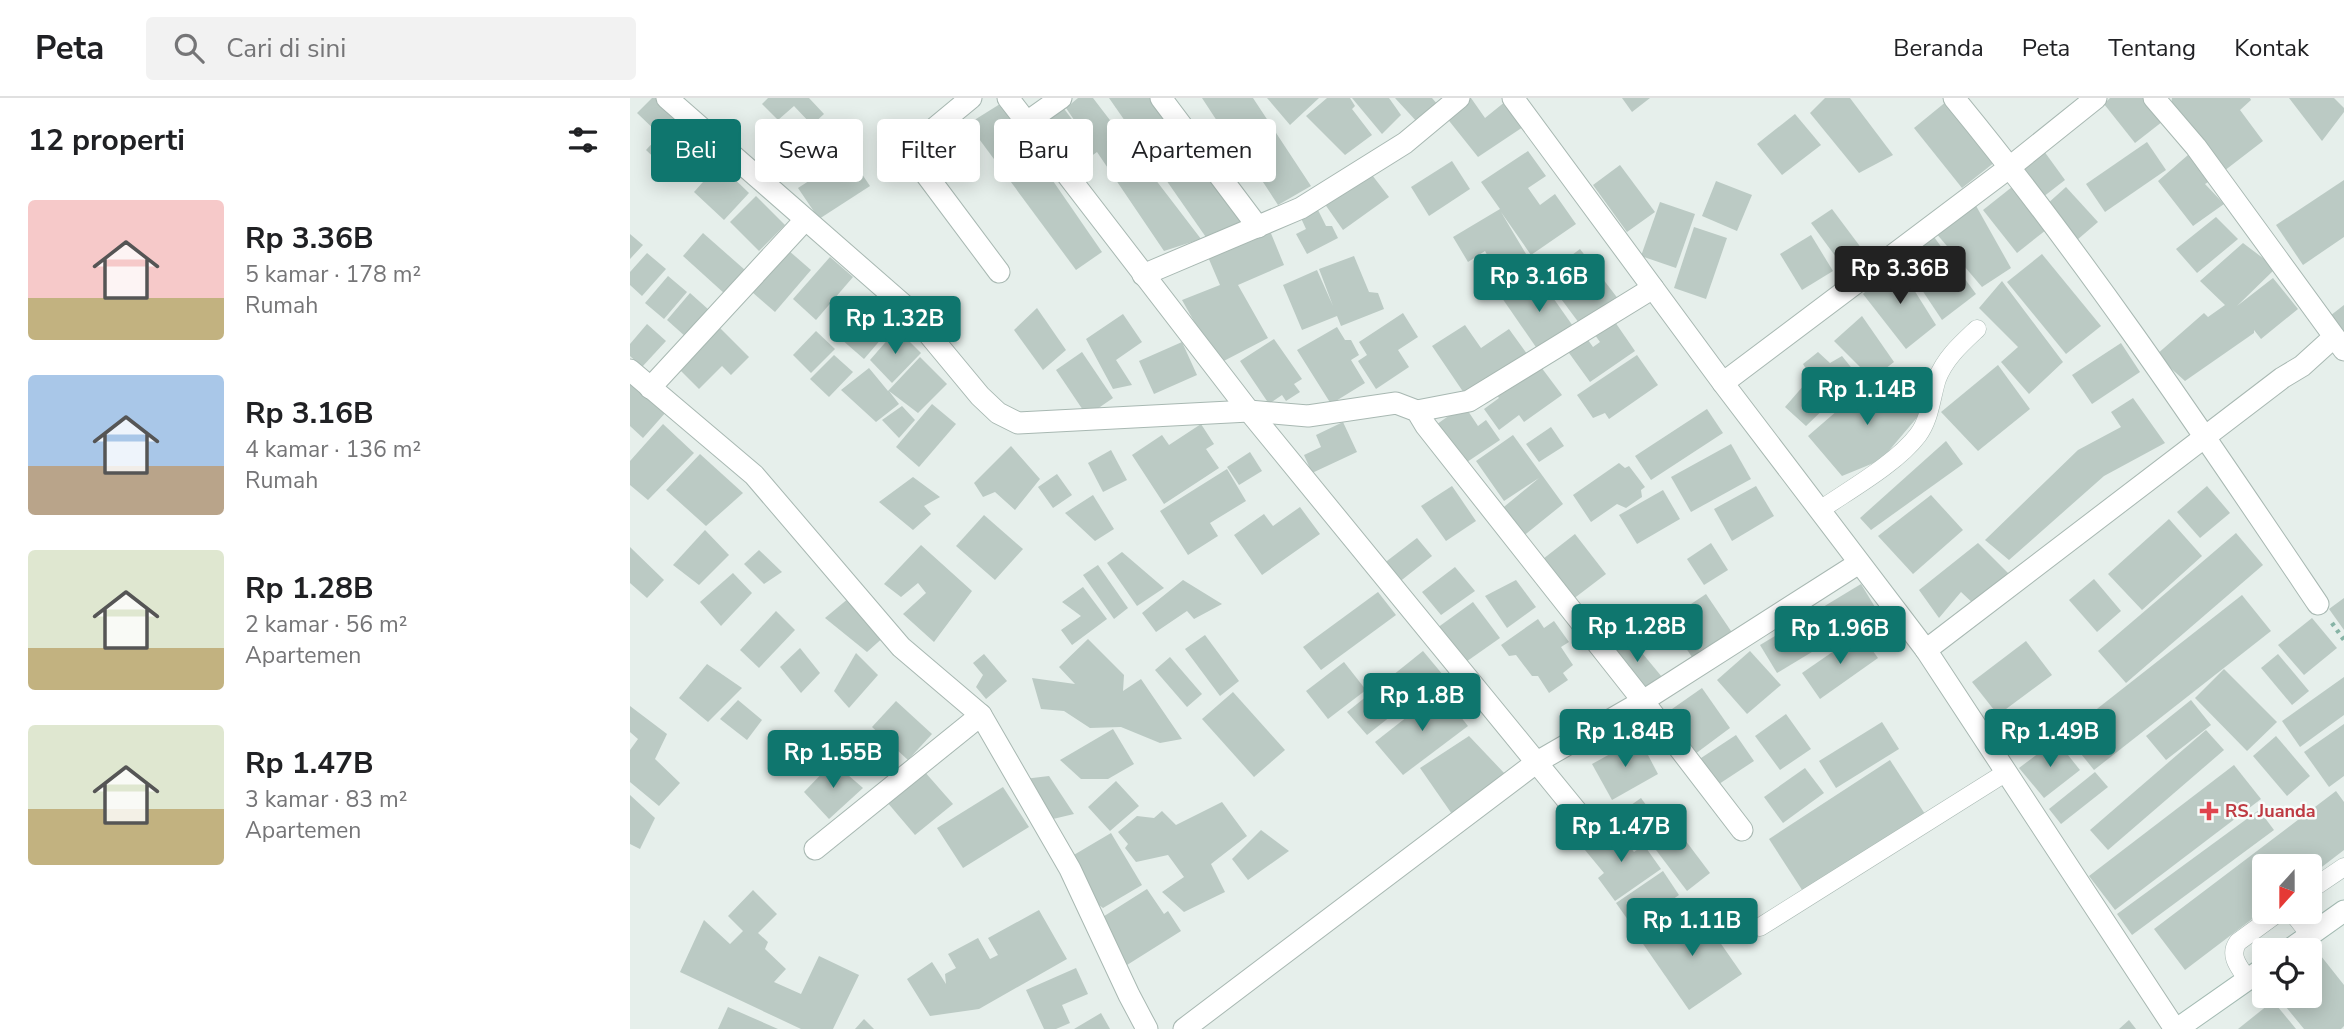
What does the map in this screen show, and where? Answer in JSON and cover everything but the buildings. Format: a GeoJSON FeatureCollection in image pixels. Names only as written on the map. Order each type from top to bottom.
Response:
{"type":"FeatureCollection","features":[{"type":"Feature","properties":{"kind":"street"},"geometry":{"type":"LineString","coordinates":[[667,98],[906,308],[980,396],[998,413],[1018,423],[1249,411],[1308,416],[1396,403],[1417,411],[1469,401],[1653,288]]}},
{"type":"Feature","properties":{"kind":"street"},"geometry":{"type":"LineString","coordinates":[[971,98],[919,141],[919,165],[999,272]]}},
{"type":"Feature","properties":{"kind":"street"},"geometry":{"type":"LineString","coordinates":[[1008,98],[1025,119]]}},
{"type":"Feature","properties":{"kind":"street"},"geometry":{"type":"LineString","coordinates":[[1031,119],[1061,98]]}},
{"type":"Feature","properties":{"kind":"street"},"geometry":{"type":"LineString","coordinates":[[1161,98],[1258,227]]}},
{"type":"Feature","properties":{"kind":"street"},"geometry":{"type":"LineString","coordinates":[[1143,275],[1301,208],[1405,143],[1459,98]]}},
{"type":"Feature","properties":{"kind":"street"},"geometry":{"type":"LineString","coordinates":[[1513,98],[1723,383],[1926,650],[2176,1029],[2252,977]]}},
{"type":"Feature","properties":{"kind":"street"},"geometry":{"type":"LineString","coordinates":[[1954,98],[2010,167],[2205,438],[2318,604]]}},
{"type":"Feature","properties":{"kind":"street"},"geometry":{"type":"LineString","coordinates":[[1723,383],[2010,167],[2096,98]]}},
{"type":"Feature","properties":{"kind":"street"},"geometry":{"type":"LineString","coordinates":[[1926,650],[2281,378],[2339,344],[2196,147],[2154,98]]}},
{"type":"Feature","properties":{"kind":"street"},"geometry":{"type":"LineString","coordinates":[[1072,182],[1249,411],[1595,834]]}},
{"type":"Feature","properties":{"kind":"street"},"geometry":{"type":"LineString","coordinates":[[650,388],[805,220]]}},
{"type":"Feature","properties":{"kind":"street"},"geometry":{"type":"LineString","coordinates":[[630,370],[754,475],[901,647],[981,715],[1070,869],[1147,1029]]}},
{"type":"Feature","properties":{"kind":"street"},"geometry":{"type":"LineString","coordinates":[[1417,411],[1742,830]]}},
{"type":"Feature","properties":{"kind":"street"},"geometry":{"type":"LineString","coordinates":[[1184,1029],[1537,762],[1643,701],[1859,563]]}},
{"type":"Feature","properties":{"kind":"street"},"geometry":{"type":"LineString","coordinates":[[816,849],[981,715]]}},
{"type":"Feature","properties":{"kind":"street"},"geometry":{"type":"LineString","coordinates":[[2306,938],[2344,911]]}},
{"type":"Feature","properties":{"kind":"lane"},"geometry":{"type":"LineString","coordinates":[[1819,510],[1905,450],[1919,433],[1928,414],[1944,364],[1977,329]]}},
{"type":"Feature","properties":{"kind":"lane"},"geometry":{"type":"LineString","coordinates":[[1760,927],[2005,773]]}},
{"type":"Feature","properties":{"kind":"lane"},"geometry":{"type":"LineString","coordinates":[[2322,883],[2344,867]]}},
{"type":"Feature","properties":{"kind":"lane"},"geometry":{"type":"LineString","coordinates":[[2252,971],[2234,956],[2234,948],[2263,924]]}},
{"type":"Feature","properties":{"kind":"lane"},"geometry":{"type":"LineString","coordinates":[[2301,924],[2310,935]]}},
{"type":"Feature","properties":{"kind":"place","name":"RS. Juanda"},"geometry":{"type":"Point","coordinates":[2209,811]}}]}
